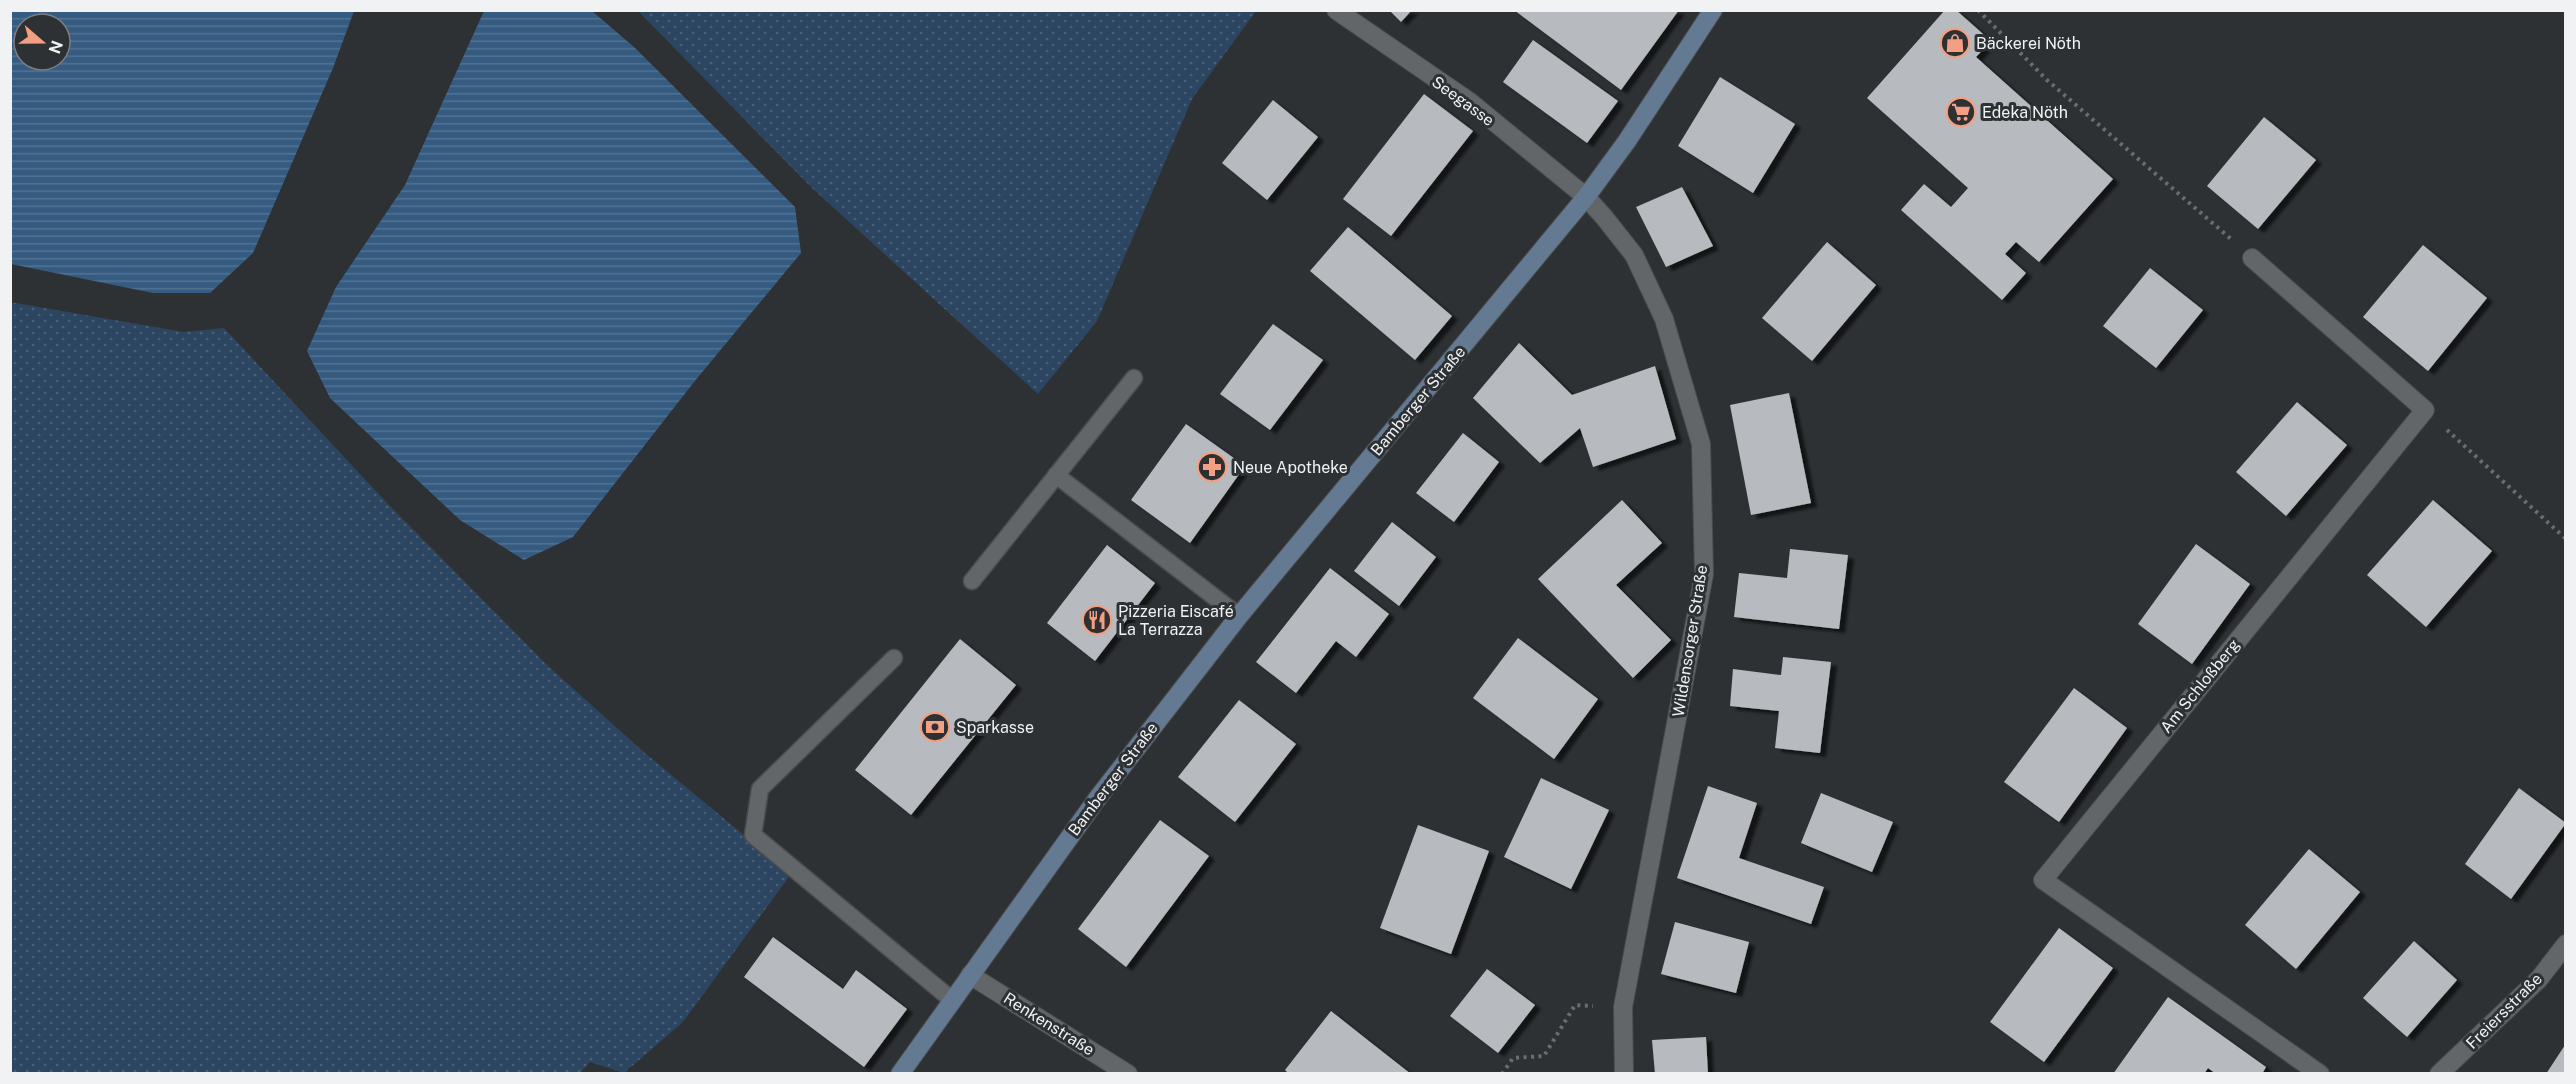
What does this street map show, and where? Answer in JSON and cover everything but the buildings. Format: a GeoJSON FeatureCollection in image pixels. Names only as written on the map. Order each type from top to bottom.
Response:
{"type":"FeatureCollection","features":[{"type":"Feature","properties":{"kind":"main road","name":"Bamberger Straße"},"geometry":{"type":"LineString","coordinates":[[900,1074],[1097,799],[1239,616],[1586,196],[1627,141],[1713,10]]}},
{"type":"Feature","properties":{"kind":"street","name":"Seegasse"},"geometry":{"type":"LineString","coordinates":[[1336,10],[1470,102],[1586,196]]}},
{"type":"Feature","properties":{"kind":"street","name":"Wildensorger Straße"},"geometry":{"type":"LineString","coordinates":[[1586,196],[1634,255],[1664,319],[1701,444],[1704,574],[1623,1007],[1624,1074]]}},
{"type":"Feature","properties":{"kind":"street"},"geometry":{"type":"LineString","coordinates":[[2252,258],[2426,410]]}},
{"type":"Feature","properties":{"kind":"street","name":"Am Schloßberg"},"geometry":{"type":"LineString","coordinates":[[2320,1074],[2043,880],[2426,410]]}},
{"type":"Feature","properties":{"kind":"street","name":"Freiersstraße"},"geometry":{"type":"LineString","coordinates":[[2439,1074],[2539,979],[2565,944]]}},
{"type":"Feature","properties":{"kind":"street","name":"Renkenstraße"},"geometry":{"type":"LineString","coordinates":[[970,975],[1128,1074]]}},
{"type":"Feature","properties":{"kind":"lane"},"geometry":{"type":"LineString","coordinates":[[972,581],[1134,378]]}},
{"type":"Feature","properties":{"kind":"lane"},"geometry":{"type":"LineString","coordinates":[[1056,475],[1239,616]]}},
{"type":"Feature","properties":{"kind":"lane"},"geometry":{"type":"LineString","coordinates":[[894,658],[760,789],[753,835],[952,1000]]}},
{"type":"Feature","properties":{"kind":"path"},"geometry":{"type":"LineString","coordinates":[[1978,10],[2047,80],[2170,184],[2252,258]]}},
{"type":"Feature","properties":{"kind":"path"},"geometry":{"type":"LineString","coordinates":[[2426,410],[2565,539]]}},
{"type":"Feature","properties":{"kind":"path"},"geometry":{"type":"LineString","coordinates":[[1502,1074],[1514,1058],[1544,1056],[1575,1005],[1623,1007]]}},
{"type":"Feature","properties":{"kind":"shaded area"},"geometry":{"type":"Polygon","coordinates":[[[10,11],[354,11],[333,68],[253,253],[210,293],[153,293],[11,264],[10,11]]]}},
{"type":"Feature","properties":{"kind":"shaded area"},"geometry":{"type":"Polygon","coordinates":[[[484,11],[592,11],[634,47],[795,207],[801,253],[694,382],[573,537],[524,560],[460,520],[330,398],[307,351],[336,287],[405,185],[484,11]]]}},
{"type":"Feature","properties":{"kind":"shaded area"},"geometry":{"type":"Polygon","coordinates":[[[638,11],[1256,11],[1192,99],[1097,321],[1038,394],[812,188],[638,11]]]}},
{"type":"Feature","properties":{"kind":"shaded area"},"geometry":{"type":"Polygon","coordinates":[[[10,302],[184,332],[224,328],[387,503],[548,666],[646,754],[791,874],[683,1022],[624,1073],[590,1062],[579,1074],[11,1073],[10,302]]]}},
{"type":"Feature","properties":{"kind":"place","name":"Bäckerei Nöth"},"geometry":{"type":"Point","coordinates":[1955,43]}},
{"type":"Feature","properties":{"kind":"place","name":"Edeka Nöth"},"geometry":{"type":"Point","coordinates":[1961,112]}},
{"type":"Feature","properties":{"kind":"place","name":"Neue Apotheke"},"geometry":{"type":"Point","coordinates":[1212,467]}},
{"type":"Feature","properties":{"kind":"place","name":"Pizzeria Eiscafé La Terrazza"},"geometry":{"type":"Point","coordinates":[1097,620]}},
{"type":"Feature","properties":{"kind":"place","name":"Sparkasse"},"geometry":{"type":"Point","coordinates":[935,727]}}]}
